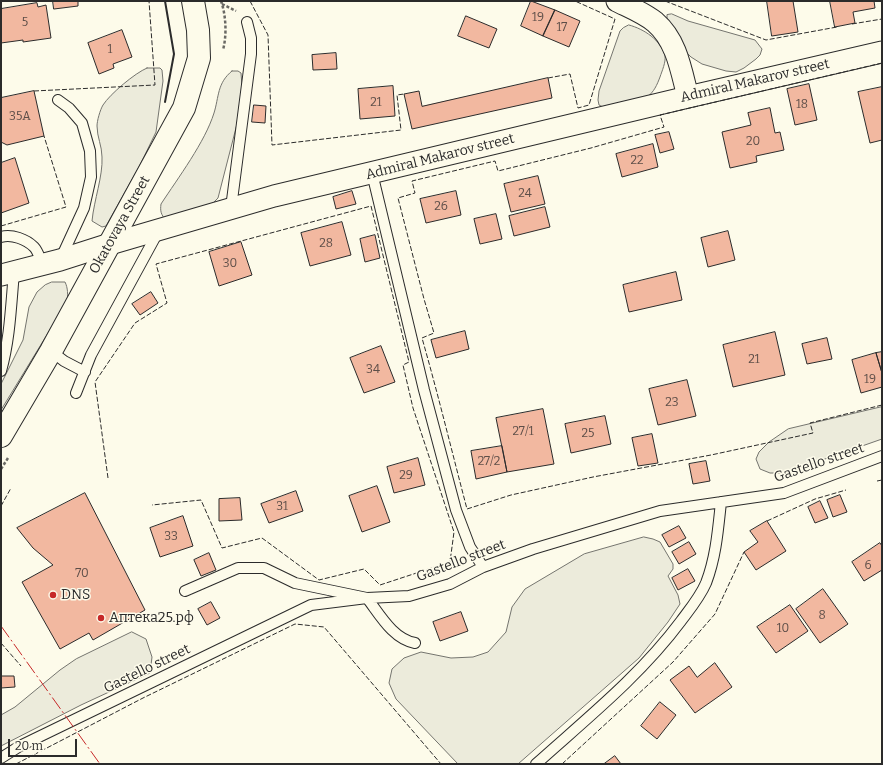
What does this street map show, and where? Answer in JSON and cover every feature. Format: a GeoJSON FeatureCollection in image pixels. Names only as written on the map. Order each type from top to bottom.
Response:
{"type":"FeatureCollection","features":[{"type":"Feature","properties":{"kind":"main road","name":"Okatovaya Street"},"geometry":{"type":"LineString","coordinates":[[1,436],[51,351],[184,108],[199,58],[198,30],[193,1]]}},
{"type":"Feature","properties":{"kind":"street"},"geometry":{"type":"LineString","coordinates":[[617,1],[654,22],[665,33],[676,50],[688,97]]}},
{"type":"Feature","properties":{"kind":"street","name":"Admiral Makarov street"},"geometry":{"type":"LineString","coordinates":[[8,274],[274,196],[882,52]]}},
{"type":"Feature","properties":{"kind":"lane"},"geometry":{"type":"LineString","coordinates":[[231,208],[251,54],[251,38],[247,22]]}},
{"type":"Feature","properties":{"kind":"lane"},"geometry":{"type":"LineString","coordinates":[[1,237],[7,235],[25,241],[52,262],[84,208],[91,177],[90,151],[82,123],[69,108],[58,100]]}},
{"type":"Feature","properties":{"kind":"lane"},"geometry":{"type":"LineString","coordinates":[[372,173],[424,390],[456,510],[470,547],[483,567]]}},
{"type":"Feature","properties":{"kind":"lane"},"geometry":{"type":"LineString","coordinates":[[76,393],[91,355],[159,230]]}},
{"type":"Feature","properties":{"kind":"lane"},"geometry":{"type":"LineString","coordinates":[[1,371],[5,334],[8,274]]}},
{"type":"Feature","properties":{"kind":"lane"},"geometry":{"type":"LineString","coordinates":[[51,351],[85,372]]}},
{"type":"Feature","properties":{"kind":"lane","name":"Gastello street"},"geometry":{"type":"LineString","coordinates":[[1,758],[20,746],[311,605],[367,598],[409,596],[450,584],[483,567],[533,549],[660,511],[784,493],[882,456]]}},
{"type":"Feature","properties":{"kind":"lane"},"geometry":{"type":"LineString","coordinates":[[536,764],[642,668],[696,602],[705,584],[714,558],[721,502]]}},
{"type":"Feature","properties":{"kind":"lane"},"geometry":{"type":"LineString","coordinates":[[185,591],[238,568],[264,568],[294,582],[367,598],[388,627],[407,642],[415,643]]}},
{"type":"Feature","properties":{"kind":"shaded area"},"geometry":{"type":"Polygon","coordinates":[[[672,14],[688,21],[755,40],[762,49],[760,55],[744,68],[736,72],[726,71],[702,64],[691,57],[682,48],[667,22],[667,15],[672,14]]]}},
{"type":"Feature","properties":{"kind":"shaded area"},"geometry":{"type":"Polygon","coordinates":[[[629,25],[646,32],[656,40],[665,56],[664,66],[655,88],[647,97],[633,102],[605,108],[599,105],[599,91],[620,31],[629,25]]]}},
{"type":"Feature","properties":{"kind":"shaded area"},"geometry":{"type":"Polygon","coordinates":[[[147,68],[160,68],[162,70],[163,81],[156,132],[139,167],[106,226],[102,227],[92,221],[102,164],[102,153],[97,130],[99,116],[103,105],[111,95],[130,79],[147,68]]]}},
{"type":"Feature","properties":{"kind":"shaded area"},"geometry":{"type":"Polygon","coordinates":[[[232,71],[238,71],[241,73],[242,86],[237,124],[218,198],[212,204],[166,220],[161,213],[161,204],[204,136],[214,113],[221,85],[232,71]]]}},
{"type":"Feature","properties":{"kind":"shaded area"},"geometry":{"type":"Polygon","coordinates":[[[52,282],[65,282],[68,292],[67,302],[1,410],[1,384],[23,340],[29,307],[37,292],[45,285],[52,282]]]}},
{"type":"Feature","properties":{"kind":"shaded area"},"geometry":{"type":"Polygon","coordinates":[[[882,407],[882,439],[785,473],[770,473],[760,469],[756,459],[759,452],[769,442],[788,429],[882,407]]]}},
{"type":"Feature","properties":{"kind":"shaded area"},"geometry":{"type":"Polygon","coordinates":[[[644,537],[660,542],[673,564],[673,569],[668,576],[678,595],[680,604],[668,622],[639,658],[518,764],[458,764],[396,699],[389,683],[392,669],[404,658],[421,652],[451,658],[473,657],[488,652],[506,632],[512,607],[525,589],[584,554],[644,537]]]}},
{"type":"Feature","properties":{"kind":"shaded area"},"geometry":{"type":"Polygon","coordinates":[[[132,632],[146,639],[152,657],[150,673],[81,705],[1,746],[1,715],[15,707],[60,670],[76,659],[132,632]]]}},
{"type":"Feature","properties":{"kind":"building"},"geometry":{"type":"Polygon","coordinates":[[[53,1],[78,1],[78,6],[54,9],[53,1]]]}},
{"type":"Feature","properties":{"kind":"building"},"geometry":{"type":"Polygon","coordinates":[[[531,1],[555,10],[543,36],[521,26],[531,1]]]}},
{"type":"Feature","properties":{"kind":"building"},"geometry":{"type":"Polygon","coordinates":[[[767,1],[793,1],[798,32],[772,36],[767,1]]]}},
{"type":"Feature","properties":{"kind":"building"},"geometry":{"type":"Polygon","coordinates":[[[830,1],[874,1],[875,8],[853,12],[855,23],[835,27],[830,1]]]}},
{"type":"Feature","properties":{"kind":"building"},"geometry":{"type":"Polygon","coordinates":[[[37,3],[38,7],[46,5],[51,38],[1,43],[1,9],[37,3]]]}},
{"type":"Feature","properties":{"kind":"building"},"geometry":{"type":"Polygon","coordinates":[[[555,10],[580,21],[569,47],[543,36],[555,10]]]}},
{"type":"Feature","properties":{"kind":"building"},"geometry":{"type":"Polygon","coordinates":[[[466,16],[497,29],[489,48],[458,36],[466,16]]]}},
{"type":"Feature","properties":{"kind":"building"},"geometry":{"type":"Polygon","coordinates":[[[122,30],[132,57],[113,64],[114,68],[99,74],[88,43],[122,30]]]}},
{"type":"Feature","properties":{"kind":"building"},"geometry":{"type":"Polygon","coordinates":[[[336,53],[337,69],[313,70],[312,55],[336,53]]]}},
{"type":"Feature","properties":{"kind":"building"},"geometry":{"type":"Polygon","coordinates":[[[548,78],[552,98],[412,129],[404,94],[419,91],[422,106],[548,78]]]}},
{"type":"Feature","properties":{"kind":"building"},"geometry":{"type":"Polygon","coordinates":[[[809,84],[817,120],[795,125],[787,89],[809,84]]]}},
{"type":"Feature","properties":{"kind":"building"},"geometry":{"type":"Polygon","coordinates":[[[393,86],[395,116],[360,119],[358,89],[393,86]]]}},
{"type":"Feature","properties":{"kind":"building"},"geometry":{"type":"Polygon","coordinates":[[[882,87],[882,140],[870,143],[858,92],[882,87]]]}},
{"type":"Feature","properties":{"kind":"building"},"geometry":{"type":"Polygon","coordinates":[[[34,91],[44,136],[7,145],[1,142],[1,98],[34,91]]]}},
{"type":"Feature","properties":{"kind":"building"},"geometry":{"type":"Polygon","coordinates":[[[254,105],[266,106],[265,123],[252,122],[254,105]]]}},
{"type":"Feature","properties":{"kind":"building"},"geometry":{"type":"Polygon","coordinates":[[[770,108],[775,133],[780,132],[784,150],[756,156],[757,162],[730,168],[722,132],[751,125],[748,113],[770,108]]]}},
{"type":"Feature","properties":{"kind":"building"},"geometry":{"type":"Polygon","coordinates":[[[669,132],[674,149],[660,153],[655,135],[669,132]]]}},
{"type":"Feature","properties":{"kind":"building"},"geometry":{"type":"Polygon","coordinates":[[[653,144],[658,167],[622,177],[616,154],[653,144]]]}},
{"type":"Feature","properties":{"kind":"building"},"geometry":{"type":"Polygon","coordinates":[[[15,158],[29,203],[1,213],[1,163],[15,158]]]}},
{"type":"Feature","properties":{"kind":"building"},"geometry":{"type":"Polygon","coordinates":[[[538,176],[545,204],[511,212],[504,184],[538,176]]]}},
{"type":"Feature","properties":{"kind":"building"},"geometry":{"type":"Polygon","coordinates":[[[352,191],[356,204],[336,209],[333,197],[352,191]]]}},
{"type":"Feature","properties":{"kind":"building"},"geometry":{"type":"Polygon","coordinates":[[[456,191],[461,215],[426,223],[420,199],[456,191]]]}},
{"type":"Feature","properties":{"kind":"building"},"geometry":{"type":"Polygon","coordinates":[[[545,207],[550,227],[514,236],[509,216],[545,207]]]}},
{"type":"Feature","properties":{"kind":"building"},"geometry":{"type":"Polygon","coordinates":[[[496,214],[502,239],[480,244],[474,219],[496,214]]]}},
{"type":"Feature","properties":{"kind":"building"},"geometry":{"type":"Polygon","coordinates":[[[342,222],[351,255],[310,266],[301,233],[342,222]]]}},
{"type":"Feature","properties":{"kind":"building"},"geometry":{"type":"Polygon","coordinates":[[[728,231],[735,260],[708,267],[701,238],[728,231]]]}},
{"type":"Feature","properties":{"kind":"building"},"geometry":{"type":"Polygon","coordinates":[[[375,235],[380,258],[365,262],[360,239],[375,235]]]}},
{"type":"Feature","properties":{"kind":"building"},"geometry":{"type":"Polygon","coordinates":[[[241,242],[252,275],[219,286],[209,252],[241,242]]]}},
{"type":"Feature","properties":{"kind":"building"},"geometry":{"type":"Polygon","coordinates":[[[676,272],[682,300],[629,312],[623,285],[676,272]]]}},
{"type":"Feature","properties":{"kind":"building"},"geometry":{"type":"Polygon","coordinates":[[[151,292],[158,303],[140,315],[132,304],[151,292]]]}},
{"type":"Feature","properties":{"kind":"building"},"geometry":{"type":"Polygon","coordinates":[[[465,331],[469,349],[436,358],[431,340],[465,331]]]}},
{"type":"Feature","properties":{"kind":"building"},"geometry":{"type":"Polygon","coordinates":[[[775,332],[785,375],[733,387],[723,345],[775,332]]]}},
{"type":"Feature","properties":{"kind":"building"},"geometry":{"type":"Polygon","coordinates":[[[827,338],[832,359],[807,364],[802,344],[827,338]]]}},
{"type":"Feature","properties":{"kind":"building"},"geometry":{"type":"Polygon","coordinates":[[[381,346],[395,382],[364,393],[350,358],[381,346]]]}},
{"type":"Feature","properties":{"kind":"building"},"geometry":{"type":"Polygon","coordinates":[[[882,352],[882,373],[876,353],[882,352]]]}},
{"type":"Feature","properties":{"kind":"building"},"geometry":{"type":"Polygon","coordinates":[[[876,353],[882,373],[882,387],[861,393],[852,360],[876,353]]]}},
{"type":"Feature","properties":{"kind":"building"},"geometry":{"type":"Polygon","coordinates":[[[687,380],[696,416],[658,425],[649,389],[687,380]]]}},
{"type":"Feature","properties":{"kind":"building"},"geometry":{"type":"Polygon","coordinates":[[[543,409],[554,464],[507,472],[496,418],[543,409]]]}},
{"type":"Feature","properties":{"kind":"building"},"geometry":{"type":"Polygon","coordinates":[[[605,416],[611,444],[571,453],[565,424],[605,416]]]}},
{"type":"Feature","properties":{"kind":"building"},"geometry":{"type":"Polygon","coordinates":[[[652,434],[658,463],[638,466],[632,438],[652,434]]]}},
{"type":"Feature","properties":{"kind":"building"},"geometry":{"type":"Polygon","coordinates":[[[502,446],[507,472],[476,479],[471,451],[502,446]]]}},
{"type":"Feature","properties":{"kind":"building"},"geometry":{"type":"Polygon","coordinates":[[[418,458],[425,485],[394,493],[387,467],[418,458]]]}},
{"type":"Feature","properties":{"kind":"building"},"geometry":{"type":"Polygon","coordinates":[[[706,461],[710,481],[693,484],[689,464],[706,461]]]}},
{"type":"Feature","properties":{"kind":"building"},"geometry":{"type":"Polygon","coordinates":[[[377,486],[390,522],[362,532],[349,496],[377,486]]]}},
{"type":"Feature","properties":{"kind":"building"},"geometry":{"type":"Polygon","coordinates":[[[296,491],[303,511],[269,523],[261,504],[296,491]]]}},
{"type":"Feature","properties":{"kind":"building"},"geometry":{"type":"Polygon","coordinates":[[[85,493],[145,610],[93,640],[89,633],[60,649],[22,582],[53,565],[33,548],[17,528],[85,493]]]}},
{"type":"Feature","properties":{"kind":"building"},"geometry":{"type":"Polygon","coordinates":[[[840,495],[847,512],[833,517],[827,500],[840,495]]]}},
{"type":"Feature","properties":{"kind":"building"},"geometry":{"type":"Polygon","coordinates":[[[240,498],[242,520],[219,521],[219,499],[240,498]]]}},
{"type":"Feature","properties":{"kind":"building"},"geometry":{"type":"Polygon","coordinates":[[[820,501],[828,518],[815,523],[808,507],[820,501]]]}},
{"type":"Feature","properties":{"kind":"building"},"geometry":{"type":"Polygon","coordinates":[[[183,516],[193,546],[160,557],[150,528],[183,516]]]}},
{"type":"Feature","properties":{"kind":"building"},"geometry":{"type":"Polygon","coordinates":[[[767,521],[786,551],[756,570],[744,552],[758,542],[750,531],[767,521]]]}},
{"type":"Feature","properties":{"kind":"building"},"geometry":{"type":"Polygon","coordinates":[[[679,526],[686,538],[669,547],[662,535],[679,526]]]}},
{"type":"Feature","properties":{"kind":"building"},"geometry":{"type":"Polygon","coordinates":[[[689,542],[696,554],[679,564],[672,552],[689,542]]]}},
{"type":"Feature","properties":{"kind":"building"},"geometry":{"type":"Polygon","coordinates":[[[880,543],[882,546],[882,570],[864,581],[852,562],[880,543]]]}},
{"type":"Feature","properties":{"kind":"building"},"geometry":{"type":"Polygon","coordinates":[[[209,553],[216,570],[201,576],[194,560],[209,553]]]}},
{"type":"Feature","properties":{"kind":"building"},"geometry":{"type":"Polygon","coordinates":[[[688,569],[695,581],[678,590],[672,578],[688,569]]]}},
{"type":"Feature","properties":{"kind":"building"},"geometry":{"type":"Polygon","coordinates":[[[823,589],[848,624],[820,643],[796,609],[823,589]]]}},
{"type":"Feature","properties":{"kind":"building"},"geometry":{"type":"Polygon","coordinates":[[[211,602],[220,618],[207,625],[198,609],[211,602]]]}},
{"type":"Feature","properties":{"kind":"building"},"geometry":{"type":"Polygon","coordinates":[[[790,605],[808,631],[776,653],[757,627],[790,605]]]}},
{"type":"Feature","properties":{"kind":"building"},"geometry":{"type":"Polygon","coordinates":[[[461,612],[468,631],[440,641],[433,622],[461,612]]]}},
{"type":"Feature","properties":{"kind":"building"},"geometry":{"type":"Polygon","coordinates":[[[715,663],[732,687],[695,713],[670,680],[689,666],[697,677],[715,663]]]}},
{"type":"Feature","properties":{"kind":"building"},"geometry":{"type":"Polygon","coordinates":[[[1,676],[14,676],[15,687],[1,688],[1,676]]]}},
{"type":"Feature","properties":{"kind":"building"},"geometry":{"type":"Polygon","coordinates":[[[660,702],[676,715],[657,739],[641,726],[660,702]]]}},
{"type":"Feature","properties":{"kind":"building"},"geometry":{"type":"Polygon","coordinates":[[[615,756],[621,764],[604,764],[615,756]]]}},
{"type":"Feature","properties":{"kind":"fence"},"geometry":{"type":"LineString","coordinates":[[34,91],[155,85],[149,1]]}},
{"type":"Feature","properties":{"kind":"fence"},"geometry":{"type":"LineString","coordinates":[[250,1],[268,35],[272,145],[401,130],[397,95],[404,94]]}},
{"type":"Feature","properties":{"kind":"fence"},"geometry":{"type":"LineString","coordinates":[[548,78],[570,74],[578,108],[589,105],[615,19],[575,1]]}},
{"type":"Feature","properties":{"kind":"fence"},"geometry":{"type":"LineString","coordinates":[[665,1],[766,40],[837,27]]}},
{"type":"Feature","properties":{"kind":"fence"},"geometry":{"type":"LineString","coordinates":[[852,24],[882,19]]}},
{"type":"Feature","properties":{"kind":"fence"},"geometry":{"type":"LineString","coordinates":[[882,63],[660,115],[664,127],[591,148],[498,171],[495,161],[412,181],[415,193],[398,198],[434,333],[422,338],[467,509],[511,495],[813,433],[810,423],[882,405]]}},
{"type":"Feature","properties":{"kind":"fence"},"geometry":{"type":"LineString","coordinates":[[1,226],[66,207],[44,136]]}},
{"type":"Feature","properties":{"kind":"fence"},"geometry":{"type":"LineString","coordinates":[[108,478],[95,382],[135,323],[167,303],[156,264],[371,206],[409,362],[403,365],[413,408],[454,532],[450,562],[380,585],[364,569],[319,580],[262,538],[222,548],[201,500],[152,505]]}},
{"type":"Feature","properties":{"kind":"fence"},"geometry":{"type":"LineString","coordinates":[[877,481],[882,480]]}},
{"type":"Feature","properties":{"kind":"fence"},"geometry":{"type":"LineString","coordinates":[[1,506],[11,488]]}},
{"type":"Feature","properties":{"kind":"fence"},"geometry":{"type":"LineString","coordinates":[[767,521],[815,499],[846,490]]}},
{"type":"Feature","properties":{"kind":"fence"},"geometry":{"type":"LineString","coordinates":[[562,764],[673,662],[715,614],[744,552]]}},
{"type":"Feature","properties":{"kind":"fence"},"geometry":{"type":"LineString","coordinates":[[16,764],[143,698],[295,624],[324,627],[441,764]]}},
{"type":"Feature","properties":{"kind":"fence"},"geometry":{"type":"LineString","coordinates":[[1,643],[21,666]]}},
{"type":"Feature","properties":{"kind":"wall"},"geometry":{"type":"LineString","coordinates":[[165,1],[174,54],[165,102]]}},
{"type":"Feature","properties":{"kind":"power"},"geometry":{"type":"LineString","coordinates":[[1,626],[100,764]]}},
{"type":"Feature","properties":{"kind":"place","name":"DNS"},"geometry":{"type":"Point","coordinates":[53,595]}},
{"type":"Feature","properties":{"kind":"place","name":"Аптека25.рф"},"geometry":{"type":"Point","coordinates":[101,618]}}]}
